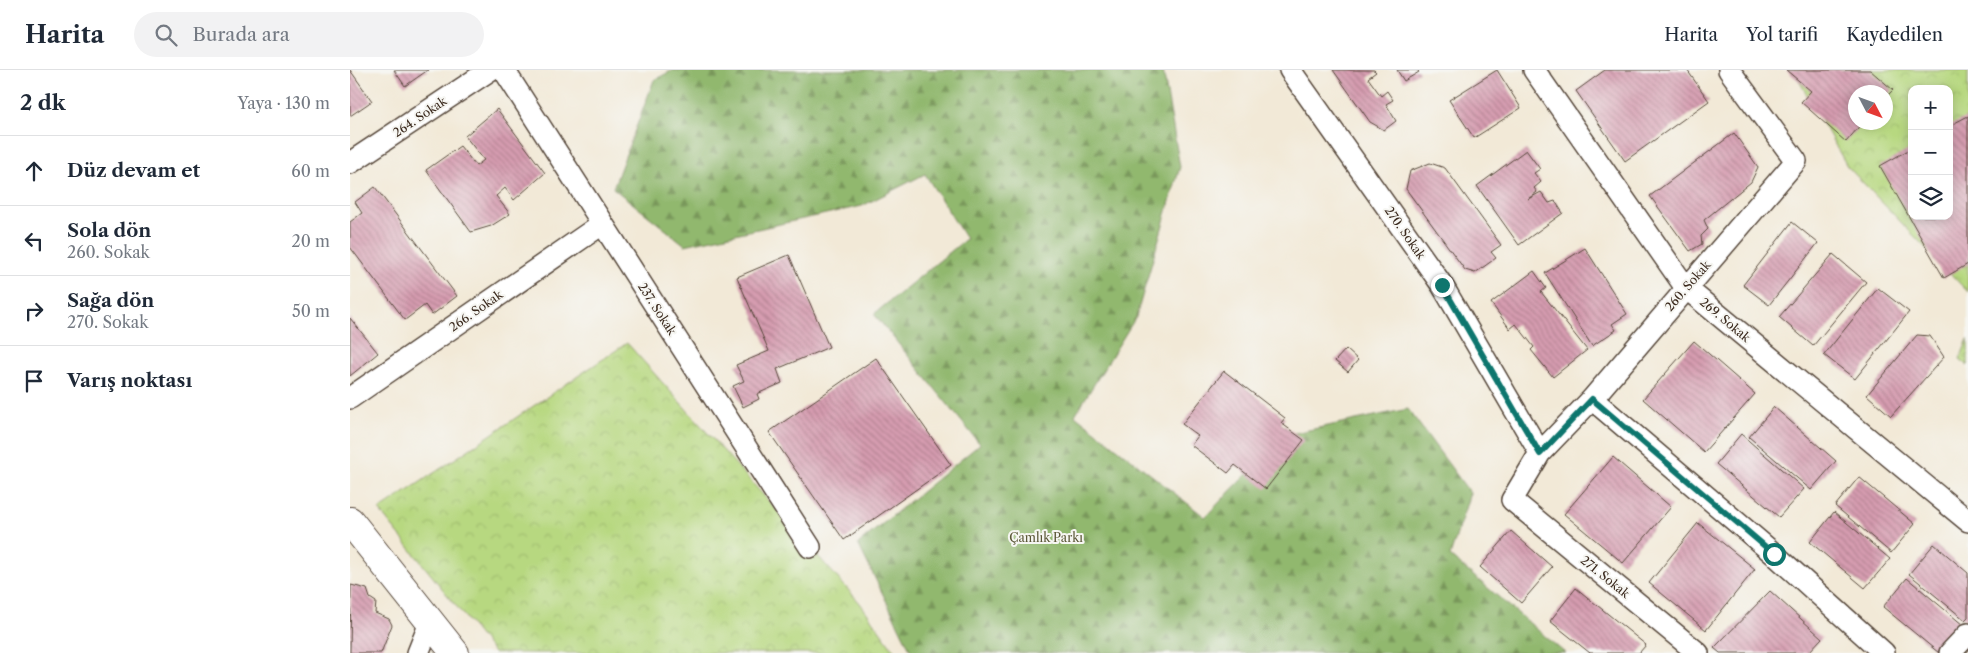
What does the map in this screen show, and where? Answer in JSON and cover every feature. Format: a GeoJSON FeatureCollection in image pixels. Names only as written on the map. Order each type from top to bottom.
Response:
{"type":"FeatureCollection","features":[{"type":"Feature","properties":{"kind":"main road"},"geometry":{"type":"LineString","coordinates":[[350,521],[455,653]]}},
{"type":"Feature","properties":{"kind":"street","name":"264. Sokak"},"geometry":{"type":"LineString","coordinates":[[350,163],[490,70]]}},
{"type":"Feature","properties":{"kind":"street","name":"237. Sokak"},"geometry":{"type":"LineString","coordinates":[[504,70],[810,547]]}},
{"type":"Feature","properties":{"kind":"street","name":"270. Sokak"},"geometry":{"type":"LineString","coordinates":[[1290,70],[1442,285],[1540,454]]}},
{"type":"Feature","properties":{"kind":"street","name":"269. Sokak"},"geometry":{"type":"LineString","coordinates":[[1534,70],[1686,288],[1968,521]]}},
{"type":"Feature","properties":{"kind":"street","name":"260. Sokak"},"geometry":{"type":"LineString","coordinates":[[1512,500],[1540,454],[1592,399],[1796,161],[1728,70]]}},
{"type":"Feature","properties":{"kind":"street","name":"266. Sokak"},"geometry":{"type":"LineString","coordinates":[[350,398],[602,224]]}},
{"type":"Feature","properties":{"kind":"street"},"geometry":{"type":"LineString","coordinates":[[1592,399],[1774,554],[1884,653]]}},
{"type":"Feature","properties":{"kind":"street","name":"271. Sokak"},"geometry":{"type":"LineString","coordinates":[[1512,500],[1698,653]]}},
{"type":"Feature","properties":{"kind":"street"},"geometry":{"type":"LineString","coordinates":[[418,653],[430,623]]}},
{"type":"Feature","properties":{"kind":"street"},"geometry":{"type":"LineString","coordinates":[[1950,653],[1968,634]]}},
{"type":"Feature","properties":{"kind":"green space","name":"Çamlık Parkı"},"geometry":{"type":"Polygon","coordinates":[[[673,70],[1163,70],[1180,167],[1136,317],[1075,415],[1205,517],[1285,435],[1408,409],[1470,493],[1450,556],[1565,653],[912,653],[858,544],[980,444],[874,314],[966,239],[925,174],[862,206],[685,245],[613,188],[654,80],[673,70]]]}},
{"type":"Feature","properties":{"kind":"green space"},"geometry":{"type":"Polygon","coordinates":[[[1793,70],[1968,70],[1968,292],[1847,166],[1793,70]]]}},
{"type":"Feature","properties":{"kind":"green space"},"geometry":{"type":"Polygon","coordinates":[[[1968,339],[1968,365],[1960,359],[1968,339]]]}},
{"type":"Feature","properties":{"kind":"green space"},"geometry":{"type":"Polygon","coordinates":[[[627,343],[860,603],[896,653],[494,653],[379,510],[627,343]]]}},
{"type":"Feature","properties":{"kind":"building"},"geometry":{"type":"Polygon","coordinates":[[[350,70],[372,101],[350,116],[350,70]]]}},
{"type":"Feature","properties":{"kind":"building"},"geometry":{"type":"Polygon","coordinates":[[[394,70],[428,70],[405,86],[394,70]]]}},
{"type":"Feature","properties":{"kind":"building"},"geometry":{"type":"Polygon","coordinates":[[[1333,70],[1374,70],[1376,72],[1368,78],[1381,96],[1387,91],[1393,100],[1386,104],[1396,121],[1384,130],[1370,122],[1333,70]]]}},
{"type":"Feature","properties":{"kind":"building"},"geometry":{"type":"Polygon","coordinates":[[[1397,70],[1417,70],[1419,72],[1404,81],[1397,70]]]}},
{"type":"Feature","properties":{"kind":"building"},"geometry":{"type":"Polygon","coordinates":[[[1497,70],[1521,108],[1474,138],[1449,100],[1497,70]]]}},
{"type":"Feature","properties":{"kind":"building"},"geometry":{"type":"Polygon","coordinates":[[[1605,70],[1687,70],[1709,101],[1625,161],[1576,91],[1605,70]]]}},
{"type":"Feature","properties":{"kind":"building"},"geometry":{"type":"Polygon","coordinates":[[[1786,70],[1870,70],[1887,85],[1848,85],[1848,130],[1856,130],[1846,142],[1801,102],[1811,91],[1786,70]]]}},
{"type":"Feature","properties":{"kind":"building"},"geometry":{"type":"Polygon","coordinates":[[[497,109],[545,173],[514,200],[505,188],[496,196],[510,214],[491,226],[471,232],[426,170],[460,146],[476,166],[484,160],[465,136],[497,109]]]}},
{"type":"Feature","properties":{"kind":"building"},"geometry":{"type":"Polygon","coordinates":[[[1968,116],[1968,264],[1944,278],[1911,220],[1953,220],[1953,124],[1968,116]]]}},
{"type":"Feature","properties":{"kind":"building"},"geometry":{"type":"Polygon","coordinates":[[[1734,133],[1758,167],[1751,182],[1704,220],[1708,229],[1701,236],[1702,244],[1690,251],[1650,196],[1734,133]]]}},
{"type":"Feature","properties":{"kind":"building"},"geometry":{"type":"Polygon","coordinates":[[[1526,150],[1540,169],[1534,173],[1541,182],[1534,188],[1537,192],[1528,199],[1541,192],[1549,203],[1555,201],[1563,213],[1519,245],[1477,186],[1526,150]]]}},
{"type":"Feature","properties":{"kind":"building"},"geometry":{"type":"Polygon","coordinates":[[[1908,150],[1908,215],[1880,166],[1908,150]]]}},
{"type":"Feature","properties":{"kind":"building"},"geometry":{"type":"Polygon","coordinates":[[[1430,163],[1445,168],[1501,245],[1491,252],[1496,258],[1475,273],[1465,270],[1406,189],[1410,171],[1430,163]]]}},
{"type":"Feature","properties":{"kind":"building"},"geometry":{"type":"Polygon","coordinates":[[[375,187],[457,296],[432,315],[425,305],[405,320],[350,247],[350,222],[362,213],[355,202],[375,187]]]}},
{"type":"Feature","properties":{"kind":"building"},"geometry":{"type":"Polygon","coordinates":[[[1792,222],[1818,243],[1769,305],[1743,285],[1792,222]]]}},
{"type":"Feature","properties":{"kind":"building"},"geometry":{"type":"Polygon","coordinates":[[[1585,248],[1627,314],[1612,324],[1616,330],[1592,346],[1545,273],[1585,248]]]}},
{"type":"Feature","properties":{"kind":"building"},"geometry":{"type":"Polygon","coordinates":[[[1833,254],[1866,282],[1813,346],[1779,317],[1833,254]]]}},
{"type":"Feature","properties":{"kind":"building"},"geometry":{"type":"Polygon","coordinates":[[[789,255],[829,347],[777,369],[782,383],[757,394],[759,399],[743,407],[733,386],[744,381],[736,365],[769,351],[737,277],[789,255]]]}},
{"type":"Feature","properties":{"kind":"building"},"geometry":{"type":"Polygon","coordinates":[[[1534,271],[1546,288],[1541,292],[1587,350],[1553,377],[1531,350],[1534,347],[1516,324],[1510,329],[1491,303],[1534,271]]]}},
{"type":"Feature","properties":{"kind":"building"},"geometry":{"type":"Polygon","coordinates":[[[1878,288],[1909,312],[1855,379],[1824,355],[1878,288]]]}},
{"type":"Feature","properties":{"kind":"building"},"geometry":{"type":"Polygon","coordinates":[[[350,318],[378,353],[350,376],[350,318]]]}},
{"type":"Feature","properties":{"kind":"building"},"geometry":{"type":"Polygon","coordinates":[[[1917,335],[1930,336],[1944,357],[1891,416],[1867,395],[1917,335]]]}},
{"type":"Feature","properties":{"kind":"building"},"geometry":{"type":"Polygon","coordinates":[[[1694,341],[1755,394],[1704,452],[1643,399],[1694,341]]]}},
{"type":"Feature","properties":{"kind":"building"},"geometry":{"type":"Polygon","coordinates":[[[1346,349],[1358,360],[1348,372],[1335,361],[1346,349]]]}},
{"type":"Feature","properties":{"kind":"building"},"geometry":{"type":"Polygon","coordinates":[[[876,358],[951,465],[844,540],[769,432],[876,358]]]}},
{"type":"Feature","properties":{"kind":"building"},"geometry":{"type":"Polygon","coordinates":[[[1224,371],[1285,418],[1281,423],[1304,440],[1266,489],[1235,465],[1228,473],[1191,445],[1198,436],[1182,424],[1224,371]]]}},
{"type":"Feature","properties":{"kind":"building"},"geometry":{"type":"Polygon","coordinates":[[[1774,407],[1836,461],[1811,490],[1749,437],[1774,407]]]}},
{"type":"Feature","properties":{"kind":"building"},"geometry":{"type":"Polygon","coordinates":[[[1741,434],[1804,489],[1779,517],[1716,464],[1741,434]]]}},
{"type":"Feature","properties":{"kind":"building"},"geometry":{"type":"Polygon","coordinates":[[[1613,457],[1671,507],[1623,563],[1564,514],[1613,457]]]}},
{"type":"Feature","properties":{"kind":"building"},"geometry":{"type":"Polygon","coordinates":[[[1859,477],[1915,524],[1891,553],[1835,506],[1859,477]]]}},
{"type":"Feature","properties":{"kind":"building"},"geometry":{"type":"Polygon","coordinates":[[[1834,512],[1890,559],[1865,588],[1810,542],[1834,512]]]}},
{"type":"Feature","properties":{"kind":"building"},"geometry":{"type":"Polygon","coordinates":[[[1698,523],[1755,569],[1706,630],[1649,583],[1698,523]]]}},
{"type":"Feature","properties":{"kind":"building"},"geometry":{"type":"Polygon","coordinates":[[[1511,531],[1552,567],[1521,603],[1480,567],[1511,531]]]}},
{"type":"Feature","properties":{"kind":"building"},"geometry":{"type":"Polygon","coordinates":[[[1934,544],[1968,573],[1968,617],[1965,620],[1909,574],[1934,544]]]}},
{"type":"Feature","properties":{"kind":"building"},"geometry":{"type":"Polygon","coordinates":[[[1907,578],[1963,625],[1939,653],[1883,607],[1907,578]]]}},
{"type":"Feature","properties":{"kind":"building"},"geometry":{"type":"Polygon","coordinates":[[[351,585],[367,589],[370,598],[376,602],[375,613],[389,619],[392,625],[381,653],[350,653],[351,585]]]}},
{"type":"Feature","properties":{"kind":"building"},"geometry":{"type":"Polygon","coordinates":[[[1576,588],[1646,645],[1639,653],[1590,653],[1550,621],[1576,588]]]}},
{"type":"Feature","properties":{"kind":"building"},"geometry":{"type":"Polygon","coordinates":[[[1770,591],[1822,638],[1808,653],[1720,653],[1714,648],[1770,591]]]}},
{"type":"Feature","properties":{"kind":"route"},"geometry":{"type":"LineString","coordinates":[[1442,285],[1540,454],[1592,399],[1774,554]]}}]}
